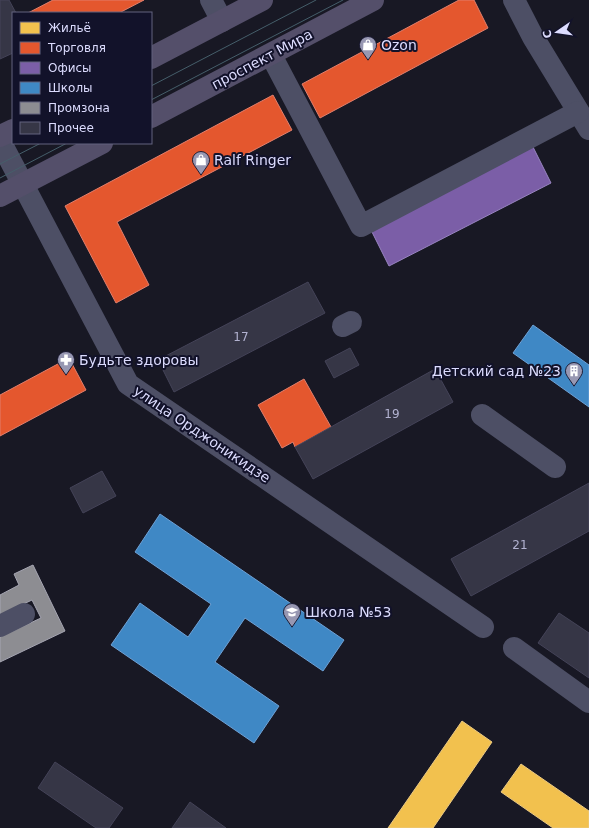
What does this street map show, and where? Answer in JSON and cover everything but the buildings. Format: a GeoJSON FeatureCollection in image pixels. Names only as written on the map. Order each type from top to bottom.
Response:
{"type":"FeatureCollection","features":[{"type":"Feature","properties":{"kind":"main road"},"geometry":{"type":"LineString","coordinates":[[152,57],[262,0]]}},
{"type":"Feature","properties":{"kind":"main road","name":"проспект Мира"},"geometry":{"type":"LineString","coordinates":[[152,116],[373,0]]}},
{"type":"Feature","properties":{"kind":"main road"},"geometry":{"type":"LineString","coordinates":[[0,136],[12,130]]}},
{"type":"Feature","properties":{"kind":"main road"},"geometry":{"type":"LineString","coordinates":[[0,196],[100,144]]}},
{"type":"Feature","properties":{"kind":"street"},"geometry":{"type":"LineString","coordinates":[[211,0],[222,21]]}},
{"type":"Feature","properties":{"kind":"street"},"geometry":{"type":"LineString","coordinates":[[271,55],[361,226],[584,121],[533,37],[514,0]]}},
{"type":"Feature","properties":{"kind":"street","name":"улица Орджоникидзе"},"geometry":{"type":"LineString","coordinates":[[0,141],[128,384],[483,627]]}},
{"type":"Feature","properties":{"kind":"street"},"geometry":{"type":"LineString","coordinates":[[482,415],[555,467]]}},
{"type":"Feature","properties":{"kind":"street"},"geometry":{"type":"LineString","coordinates":[[0,626],[24,614]]}},
{"type":"Feature","properties":{"kind":"street"},"geometry":{"type":"LineString","coordinates":[[514,648],[589,702]]}},
{"type":"Feature","properties":{"kind":"tram line"},"geometry":{"type":"LineString","coordinates":[[152,85],[316,0]]}},
{"type":"Feature","properties":{"kind":"tram line"},"geometry":{"type":"LineString","coordinates":[[152,99],[343,0]]}},
{"type":"Feature","properties":{"kind":"tram line"},"geometry":{"type":"LineString","coordinates":[[0,164],[39,144]]}},
{"type":"Feature","properties":{"kind":"tram line"},"geometry":{"type":"LineString","coordinates":[[0,178],[65,144]]}},
{"type":"Feature","properties":{"kind":"place","name":"Ozon"},"geometry":{"type":"Point","coordinates":[368,60]}},
{"type":"Feature","properties":{"kind":"place","name":"Ralf Ringer"},"geometry":{"type":"Point","coordinates":[201,175]}},
{"type":"Feature","properties":{"kind":"place","name":"Будьте здоровы"},"geometry":{"type":"Point","coordinates":[66,375]}},
{"type":"Feature","properties":{"kind":"place","name":"Детский сад №23"},"geometry":{"type":"Point","coordinates":[574,386]}},
{"type":"Feature","properties":{"kind":"place","name":"Школа №53"},"geometry":{"type":"Point","coordinates":[292,627]}}]}
